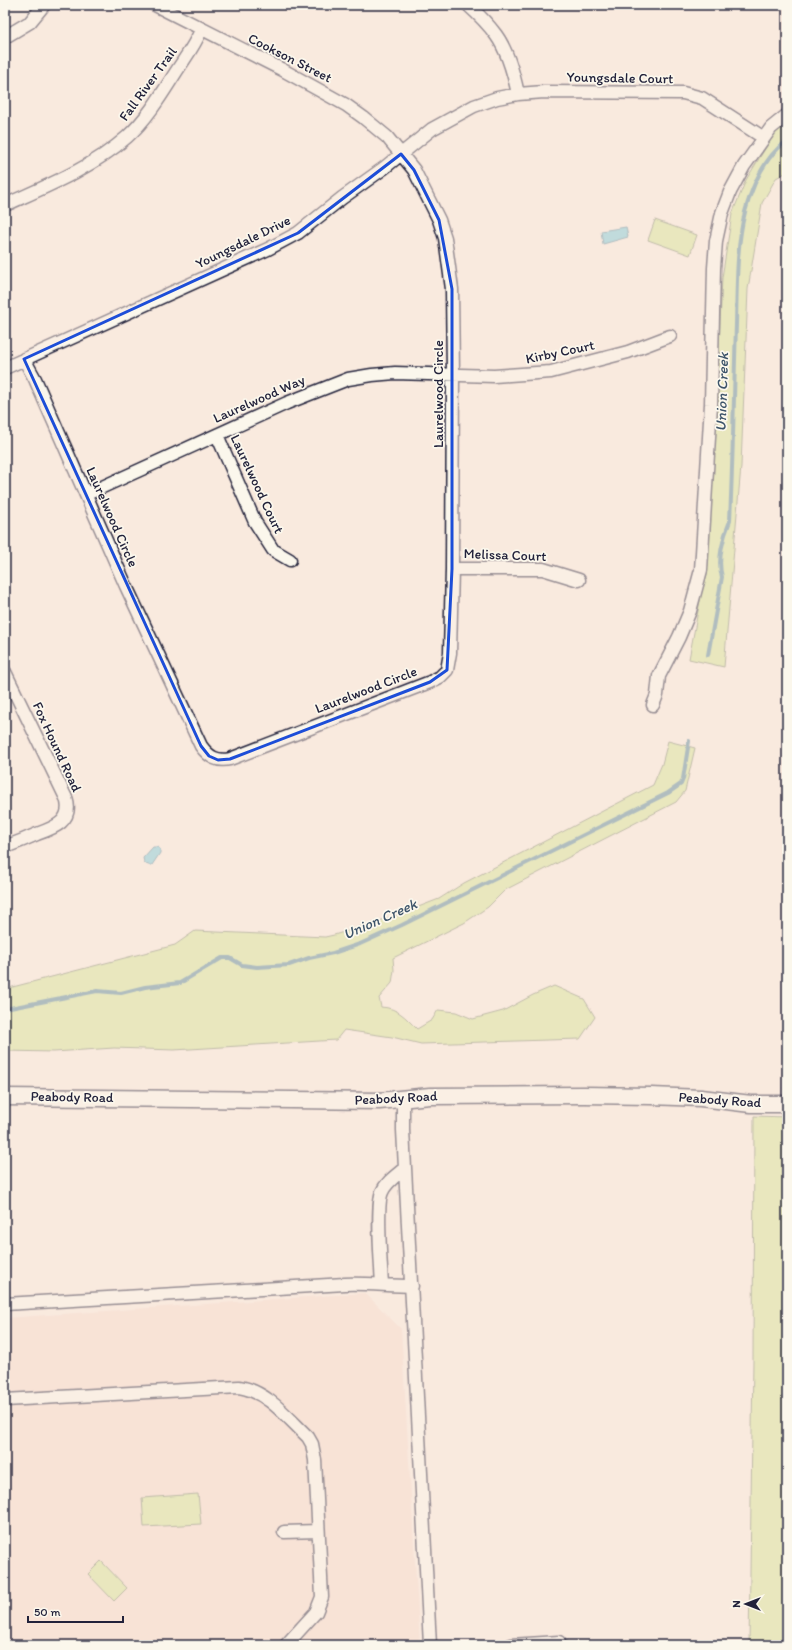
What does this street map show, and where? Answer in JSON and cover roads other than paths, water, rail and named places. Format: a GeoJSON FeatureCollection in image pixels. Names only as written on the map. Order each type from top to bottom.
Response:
{"type":"FeatureCollection","features":[{"type":"Feature","properties":{"kind":"main road","name":"Peabody Road"},"geometry":{"type":"LineString","coordinates":[[5,1097],[379,1101],[430,1096],[651,1096],[701,1098],[751,1104],[787,1104]]}},
{"type":"Feature","properties":{"kind":"street"},"geometry":{"type":"LineString","coordinates":[[5,37],[30,22],[44,5]]}},
{"type":"Feature","properties":{"kind":"street","name":"Cookson Street"},"geometry":{"type":"LineString","coordinates":[[155,5],[201,30],[281,69],[346,105],[387,137],[401,154]]}},
{"type":"Feature","properties":{"kind":"street"},"geometry":{"type":"LineString","coordinates":[[468,5],[497,36],[514,76],[518,94]]}},
{"type":"Feature","properties":{"kind":"street","name":"Fall River Trail"},"geometry":{"type":"LineString","coordinates":[[5,205],[66,178],[106,153],[128,136],[149,112],[167,86],[195,45],[201,30]]}},
{"type":"Feature","properties":{"kind":"street","name":"Youngsdale Court"},"geometry":{"type":"LineString","coordinates":[[518,94],[544,92],[683,94],[702,98],[764,138]]}},
{"type":"Feature","properties":{"kind":"street","name":"Youngsdale Drive"},"geometry":{"type":"LineString","coordinates":[[5,368],[268,249],[298,233],[432,129],[474,106],[497,98],[518,94]]}},
{"type":"Feature","properties":{"kind":"street"},"geometry":{"type":"LineString","coordinates":[[653,705],[657,695],[659,676],[679,637],[690,610],[701,570],[711,404],[714,268],[716,241],[722,213],[730,192],[744,166],[771,128],[787,115]]}},
{"type":"Feature","properties":{"kind":"street","name":"Laurelwood Circle"},"geometry":{"type":"LineString","coordinates":[[24,359],[35,379],[87,494],[126,586],[201,746],[209,756],[218,760],[230,759],[440,677],[447,670],[450,653],[452,569],[452,289],[445,238],[436,214],[414,170],[401,154]]}},
{"type":"Feature","properties":{"kind":"street","name":"Kirby Court"},"geometry":{"type":"LineString","coordinates":[[453,375],[494,376],[551,372],[628,352],[670,336]]}},
{"type":"Feature","properties":{"kind":"street","name":"Laurelwood Way"},"geometry":{"type":"LineString","coordinates":[[87,494],[310,393],[348,379],[372,374],[395,373],[453,375]]}},
{"type":"Feature","properties":{"kind":"street","name":"Laurelwood Court"},"geometry":{"type":"LineString","coordinates":[[217,435],[256,522],[272,550],[290,560]]}},
{"type":"Feature","properties":{"kind":"street","name":"Melissa Court"},"geometry":{"type":"LineString","coordinates":[[452,569],[543,569],[579,580]]}},
{"type":"Feature","properties":{"kind":"street","name":"Fox Hound Road"},"geometry":{"type":"LineString","coordinates":[[5,672],[66,798],[68,806],[65,817],[58,826],[5,847]]}},
{"type":"Feature","properties":{"kind":"street"},"geometry":{"type":"LineString","coordinates":[[403,1099],[403,1130],[412,1286],[412,1313],[430,1645]]}},
{"type":"Feature","properties":{"kind":"street"},"geometry":{"type":"LineString","coordinates":[[382,1284],[381,1194],[385,1187],[405,1168]]}},
{"type":"Feature","properties":{"kind":"street"},"geometry":{"type":"LineString","coordinates":[[5,1304],[344,1284],[412,1286]]}},
{"type":"Feature","properties":{"kind":"street"},"geometry":{"type":"LineString","coordinates":[[5,1400],[230,1388],[248,1388],[266,1398],[308,1436],[312,1444],[315,1460],[322,1588],[320,1606],[310,1620],[286,1645]]}},
{"type":"Feature","properties":{"kind":"street"},"geometry":{"type":"LineString","coordinates":[[284,1532],[318,1530]]}},
{"type":"Feature","properties":{"kind":"street"},"geometry":{"type":"LineString","coordinates":[[511,1645],[559,1642]]}},
{"type":"Feature","properties":{"kind":"water"},"geometry":{"type":"Polygon","coordinates":[[[626,227],[628,237],[603,244],[601,231],[626,227]]]}},
{"type":"Feature","properties":{"kind":"water"},"geometry":{"type":"Polygon","coordinates":[[[153,847],[160,849],[160,853],[152,865],[148,865],[144,862],[143,858],[153,847]]]}},
{"type":"Feature","properties":{"kind":"waterway","name":"Union Creek"},"geometry":{"type":"LineString","coordinates":[[708,655],[722,577],[720,556],[725,534],[730,521],[738,253],[742,225],[755,182],[772,155],[787,141]]}},
{"type":"Feature","properties":{"kind":"waterway","name":"Union Creek"},"geometry":{"type":"LineString","coordinates":[[5,1009],[97,991],[121,993],[145,987],[180,983],[222,958],[230,958],[242,965],[257,967],[289,965],[360,944],[402,925],[668,793],[681,784],[689,741]]}}]}
